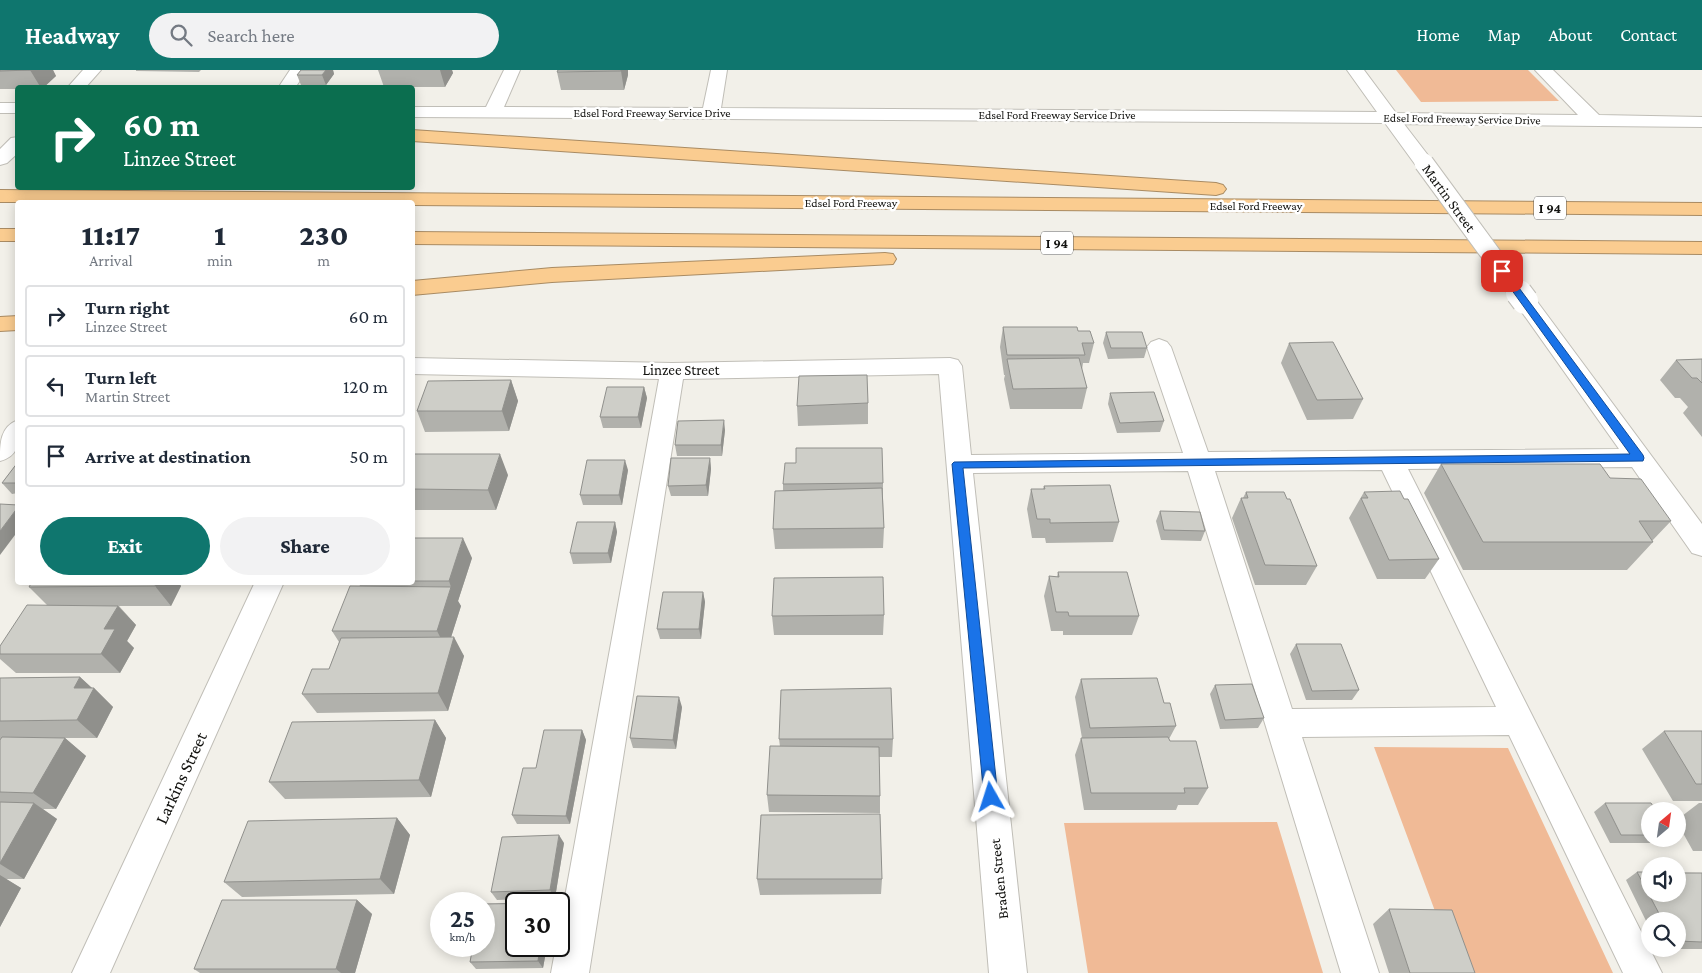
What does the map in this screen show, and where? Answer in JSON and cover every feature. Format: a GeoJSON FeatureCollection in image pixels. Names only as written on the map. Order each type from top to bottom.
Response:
{"type":"FeatureCollection","features":[{"type":"Feature","properties":{"kind":"highway"},"geometry":{"type":"LineString","coordinates":[[415,135],[1322,196],[1399,206]]}},
{"type":"Feature","properties":{"kind":"highway","name":"Edsel Ford Freeway"},"geometry":{"type":"LineString","coordinates":[[0,196],[1702,209]]}},
{"type":"Feature","properties":{"kind":"highway"},"geometry":{"type":"LineString","coordinates":[[0,235],[15,235]]}},
{"type":"Feature","properties":{"kind":"highway","name":"I 94"},"geometry":{"type":"LineString","coordinates":[[415,238],[1702,248]]}},
{"type":"Feature","properties":{"kind":"highway"},"geometry":{"type":"LineString","coordinates":[[415,288],[552,275],[828,261],[1010,256],[1196,258],[1361,245]]}},
{"type":"Feature","properties":{"kind":"highway"},"geometry":{"type":"LineString","coordinates":[[0,324],[15,323]]}},
{"type":"Feature","properties":{"kind":"street"},"geometry":{"type":"LineString","coordinates":[[78,85],[93,70]]}},
{"type":"Feature","properties":{"kind":"street"},"geometry":{"type":"LineString","coordinates":[[288,85],[299,70]]}},
{"type":"Feature","properties":{"kind":"street"},"geometry":{"type":"LineString","coordinates":[[492,113],[512,70]]}},
{"type":"Feature","properties":{"kind":"street"},"geometry":{"type":"LineString","coordinates":[[711,113],[719,70]]}},
{"type":"Feature","properties":{"kind":"street","name":"Martin Street"},"geometry":{"type":"LineString","coordinates":[[1355,70],[1392,118],[1702,545]]}},
{"type":"Feature","properties":{"kind":"street"},"geometry":{"type":"LineString","coordinates":[[1543,70],[1594,121]]}},
{"type":"Feature","properties":{"kind":"street"},"geometry":{"type":"LineString","coordinates":[[0,108],[15,108]]}},
{"type":"Feature","properties":{"kind":"street","name":"Edsel Ford Freeway Service Drive"},"geometry":{"type":"LineString","coordinates":[[415,112],[1309,116],[1702,122]]}},
{"type":"Feature","properties":{"kind":"street"},"geometry":{"type":"LineString","coordinates":[[1159,347],[1199,462],[1360,973]]}},
{"type":"Feature","properties":{"kind":"street","name":"Linzee Street"},"geometry":{"type":"LineString","coordinates":[[415,366],[672,371],[950,366]]}},
{"type":"Feature","properties":{"kind":"street","name":"Braden Street"},"geometry":{"type":"LineString","coordinates":[[950,366],[1008,973]]}},
{"type":"Feature","properties":{"kind":"street"},"geometry":{"type":"LineString","coordinates":[[570,973],[672,371]]}},
{"type":"Feature","properties":{"kind":"street"},"geometry":{"type":"LineString","coordinates":[[0,452],[15,433]]}},
{"type":"Feature","properties":{"kind":"street"},"geometry":{"type":"LineString","coordinates":[[958,464],[1639,458]]}},
{"type":"Feature","properties":{"kind":"street"},"geometry":{"type":"LineString","coordinates":[[1391,461],[1643,973]]}},
{"type":"Feature","properties":{"kind":"street","name":"Larkins Street"},"geometry":{"type":"LineString","coordinates":[[91,973],[269,585]]}},
{"type":"Feature","properties":{"kind":"street"},"geometry":{"type":"LineString","coordinates":[[1281,723],[1518,721]]}},
{"type":"Feature","properties":{"kind":"shaded area"},"geometry":{"type":"Polygon","coordinates":[[[1396,70],[1528,70],[1559,101],[1421,102],[1396,70]]]}},
{"type":"Feature","properties":{"kind":"shaded area"},"geometry":{"type":"Polygon","coordinates":[[[1374,747],[1508,748],[1613,973],[1458,973],[1374,747]]]}},
{"type":"Feature","properties":{"kind":"shaded area"},"geometry":{"type":"Polygon","coordinates":[[[1277,822],[1323,973],[1088,973],[1064,823],[1277,822]]]}},
{"type":"Feature","properties":{"kind":"building"},"geometry":{"type":"Polygon","coordinates":[[[301,70],[326,70],[322,75],[297,75],[301,70]]]}},
{"type":"Feature","properties":{"kind":"building"},"geometry":{"type":"Polygon","coordinates":[[[558,70],[621,70],[621,71],[557,72],[558,70]]]}},
{"type":"Feature","properties":{"kind":"building"},"geometry":{"type":"Polygon","coordinates":[[[1003,327],[1077,327],[1078,331],[1090,331],[1094,343],[1082,343],[1085,355],[1007,355],[1003,327]]]}},
{"type":"Feature","properties":{"kind":"building"},"geometry":{"type":"Polygon","coordinates":[[[1106,332],[1142,332],[1147,348],[1111,348],[1106,332]]]}},
{"type":"Feature","properties":{"kind":"building"},"geometry":{"type":"Polygon","coordinates":[[[1333,342],[1363,399],[1317,400],[1289,343],[1333,342]]]}},
{"type":"Feature","properties":{"kind":"building"},"geometry":{"type":"Polygon","coordinates":[[[1079,358],[1087,388],[1013,389],[1007,359],[1079,358]]]}},
{"type":"Feature","properties":{"kind":"building"},"geometry":{"type":"Polygon","coordinates":[[[1702,359],[1702,383],[1697,378],[1692,378],[1676,360],[1702,359]]]}},
{"type":"Feature","properties":{"kind":"building"},"geometry":{"type":"Polygon","coordinates":[[[867,375],[868,403],[797,406],[799,376],[867,375]]]}},
{"type":"Feature","properties":{"kind":"building"},"geometry":{"type":"Polygon","coordinates":[[[511,380],[502,411],[417,411],[428,381],[511,380]]]}},
{"type":"Feature","properties":{"kind":"building"},"geometry":{"type":"Polygon","coordinates":[[[607,387],[644,387],[638,417],[600,417],[607,387]]]}},
{"type":"Feature","properties":{"kind":"building"},"geometry":{"type":"Polygon","coordinates":[[[1154,392],[1164,421],[1120,423],[1110,393],[1154,392]]]}},
{"type":"Feature","properties":{"kind":"building"},"geometry":{"type":"Polygon","coordinates":[[[724,420],[721,445],[675,445],[678,421],[724,420]]]}},
{"type":"Feature","properties":{"kind":"building"},"geometry":{"type":"Polygon","coordinates":[[[796,448],[882,448],[883,483],[783,484],[785,463],[796,463],[796,448]]]}},
{"type":"Feature","properties":{"kind":"building"},"geometry":{"type":"Polygon","coordinates":[[[415,454],[500,454],[488,490],[415,489],[415,454]]]}},
{"type":"Feature","properties":{"kind":"building"},"geometry":{"type":"Polygon","coordinates":[[[671,458],[710,458],[706,485],[668,486],[671,458]]]}},
{"type":"Feature","properties":{"kind":"building"},"geometry":{"type":"Polygon","coordinates":[[[587,460],[625,460],[619,495],[580,495],[587,460]]]}},
{"type":"Feature","properties":{"kind":"building"},"geometry":{"type":"Polygon","coordinates":[[[1441,464],[1600,464],[1610,478],[1641,479],[1671,521],[1639,521],[1653,542],[1483,542],[1441,464]]]}},
{"type":"Feature","properties":{"kind":"building"},"geometry":{"type":"Polygon","coordinates":[[[15,466],[15,483],[2,483],[15,466]]]}},
{"type":"Feature","properties":{"kind":"building"},"geometry":{"type":"Polygon","coordinates":[[[1110,485],[1119,522],[1050,523],[1050,519],[1037,519],[1031,489],[1045,489],[1044,486],[1110,485]]]}},
{"type":"Feature","properties":{"kind":"building"},"geometry":{"type":"Polygon","coordinates":[[[882,488],[884,528],[773,529],[775,491],[882,488]]]}},
{"type":"Feature","properties":{"kind":"building"},"geometry":{"type":"Polygon","coordinates":[[[1400,491],[1404,499],[1408,499],[1439,559],[1389,560],[1361,498],[1368,498],[1364,492],[1400,491]]]}},
{"type":"Feature","properties":{"kind":"building"},"geometry":{"type":"Polygon","coordinates":[[[1246,492],[1284,492],[1287,499],[1290,499],[1317,566],[1265,565],[1241,498],[1248,498],[1246,492]]]}},
{"type":"Feature","properties":{"kind":"building"},"geometry":{"type":"Polygon","coordinates":[[[0,504],[15,505],[15,511],[0,531],[0,504]]]}},
{"type":"Feature","properties":{"kind":"building"},"geometry":{"type":"Polygon","coordinates":[[[1160,511],[1200,512],[1205,531],[1164,530],[1160,511]]]}},
{"type":"Feature","properties":{"kind":"building"},"geometry":{"type":"Polygon","coordinates":[[[577,522],[615,522],[608,553],[570,553],[577,522]]]}},
{"type":"Feature","properties":{"kind":"building"},"geometry":{"type":"Polygon","coordinates":[[[415,538],[463,538],[449,581],[415,581],[415,538]]]}},
{"type":"Feature","properties":{"kind":"building"},"geometry":{"type":"Polygon","coordinates":[[[1058,572],[1127,572],[1139,616],[1069,616],[1068,612],[1056,612],[1049,576],[1059,577],[1058,572]]]}},
{"type":"Feature","properties":{"kind":"building"},"geometry":{"type":"Polygon","coordinates":[[[883,577],[884,615],[772,616],[774,578],[883,577]]]}},
{"type":"Feature","properties":{"kind":"building"},"geometry":{"type":"Polygon","coordinates":[[[30,585],[156,585],[155,586],[29,587],[30,585]]]}},
{"type":"Feature","properties":{"kind":"building"},"geometry":{"type":"Polygon","coordinates":[[[350,586],[451,587],[437,631],[332,631],[350,586]]]}},
{"type":"Feature","properties":{"kind":"building"},"geometry":{"type":"Polygon","coordinates":[[[663,592],[703,592],[699,629],[657,629],[663,592]]]}},
{"type":"Feature","properties":{"kind":"building"},"geometry":{"type":"Polygon","coordinates":[[[27,605],[118,606],[104,629],[115,629],[101,654],[0,654],[0,646],[27,605]]]}},
{"type":"Feature","properties":{"kind":"building"},"geometry":{"type":"Polygon","coordinates":[[[454,637],[438,693],[302,694],[312,669],[329,669],[341,638],[454,637]]]}},
{"type":"Feature","properties":{"kind":"building"},"geometry":{"type":"Polygon","coordinates":[[[1296,644],[1341,644],[1359,690],[1312,691],[1296,644]]]}},
{"type":"Feature","properties":{"kind":"building"},"geometry":{"type":"Polygon","coordinates":[[[80,677],[74,688],[94,688],[77,720],[0,721],[0,678],[80,677]]]}},
{"type":"Feature","properties":{"kind":"building"},"geometry":{"type":"Polygon","coordinates":[[[1157,678],[1164,703],[1170,703],[1176,726],[1090,728],[1081,679],[1157,678]]]}},
{"type":"Feature","properties":{"kind":"building"},"geometry":{"type":"Polygon","coordinates":[[[1252,684],[1264,718],[1225,720],[1215,685],[1252,684]]]}},
{"type":"Feature","properties":{"kind":"building"},"geometry":{"type":"Polygon","coordinates":[[[891,688],[893,739],[779,739],[781,690],[891,688]]]}},
{"type":"Feature","properties":{"kind":"building"},"geometry":{"type":"Polygon","coordinates":[[[637,696],[679,697],[673,740],[630,738],[637,696]]]}},
{"type":"Feature","properties":{"kind":"building"},"geometry":{"type":"Polygon","coordinates":[[[435,720],[419,780],[269,782],[292,722],[435,720]]]}},
{"type":"Feature","properties":{"kind":"building"},"geometry":{"type":"Polygon","coordinates":[[[544,730],[582,730],[566,816],[512,815],[523,768],[536,768],[544,730]]]}},
{"type":"Feature","properties":{"kind":"building"},"geometry":{"type":"Polygon","coordinates":[[[1664,731],[1702,731],[1702,784],[1696,784],[1664,731]]]}},
{"type":"Feature","properties":{"kind":"building"},"geometry":{"type":"Polygon","coordinates":[[[2,737],[65,738],[33,793],[0,792],[0,740],[2,737]]]}},
{"type":"Feature","properties":{"kind":"building"},"geometry":{"type":"Polygon","coordinates":[[[1168,737],[1170,741],[1196,741],[1208,788],[1184,788],[1185,793],[1091,793],[1081,738],[1168,737]]]}},
{"type":"Feature","properties":{"kind":"building"},"geometry":{"type":"Polygon","coordinates":[[[770,746],[879,747],[880,796],[767,795],[770,746]]]}},
{"type":"Feature","properties":{"kind":"building"},"geometry":{"type":"Polygon","coordinates":[[[0,802],[34,803],[0,863],[0,802]]]}},
{"type":"Feature","properties":{"kind":"building"},"geometry":{"type":"Polygon","coordinates":[[[1605,803],[1641,803],[1641,835],[1621,835],[1605,803]]]}},
{"type":"Feature","properties":{"kind":"building"},"geometry":{"type":"Polygon","coordinates":[[[880,814],[882,879],[757,879],[761,815],[880,814]]]}},
{"type":"Feature","properties":{"kind":"building"},"geometry":{"type":"Polygon","coordinates":[[[397,818],[380,879],[224,882],[248,821],[397,818]]]}},
{"type":"Feature","properties":{"kind":"building"},"geometry":{"type":"Polygon","coordinates":[[[559,835],[550,890],[491,892],[502,837],[559,835]]]}},
{"type":"Feature","properties":{"kind":"building"},"geometry":{"type":"Polygon","coordinates":[[[1686,873],[1702,873],[1702,942],[1686,941],[1686,912],[1658,912],[1653,902],[1686,902],[1686,873]]]}},
{"type":"Feature","properties":{"kind":"building"},"geometry":{"type":"Polygon","coordinates":[[[222,900],[357,900],[336,969],[194,969],[222,900]]]}},
{"type":"Feature","properties":{"kind":"building"},"geometry":{"type":"Polygon","coordinates":[[[495,904],[505,904],[505,957],[539,957],[538,961],[470,962],[471,957],[495,957],[495,904]]]}},
{"type":"Feature","properties":{"kind":"building"},"geometry":{"type":"Polygon","coordinates":[[[1389,909],[1452,910],[1475,973],[1410,973],[1389,909]]]}},
{"type":"Feature","properties":{"kind":"route"},"geometry":{"type":"LineString","coordinates":[[991,797],[958,464],[1639,458],[1502,271]]}}]}
